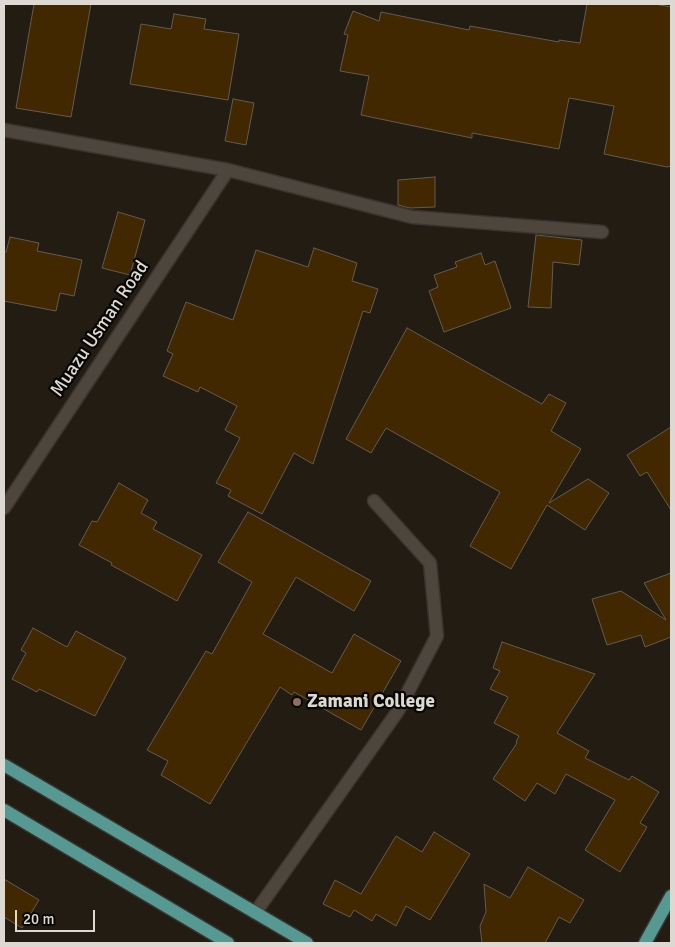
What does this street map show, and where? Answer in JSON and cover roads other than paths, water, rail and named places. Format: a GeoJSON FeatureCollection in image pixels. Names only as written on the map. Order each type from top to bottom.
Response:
{"type":"FeatureCollection","features":[{"type":"Feature","properties":{"kind":"main road"},"geometry":{"type":"LineString","coordinates":[[4,765],[307,943]]}},
{"type":"Feature","properties":{"kind":"main road"},"geometry":{"type":"LineString","coordinates":[[4,810],[228,943]]}},
{"type":"Feature","properties":{"kind":"main road"},"geometry":{"type":"LineString","coordinates":[[645,943],[671,896]]}},
{"type":"Feature","properties":{"kind":"street"},"geometry":{"type":"LineString","coordinates":[[4,130],[228,170],[412,218],[602,232]]}},
{"type":"Feature","properties":{"kind":"street","name":"Muazu Usman Road"},"geometry":{"type":"LineString","coordinates":[[4,508],[228,170]]}},
{"type":"Feature","properties":{"kind":"street"},"geometry":{"type":"LineString","coordinates":[[255,913],[398,711],[437,636],[430,563],[374,501]]}},
{"type":"Feature","properties":{"kind":"place","name":"Zamani College"},"geometry":{"type":"Point","coordinates":[297,702]}}]}
